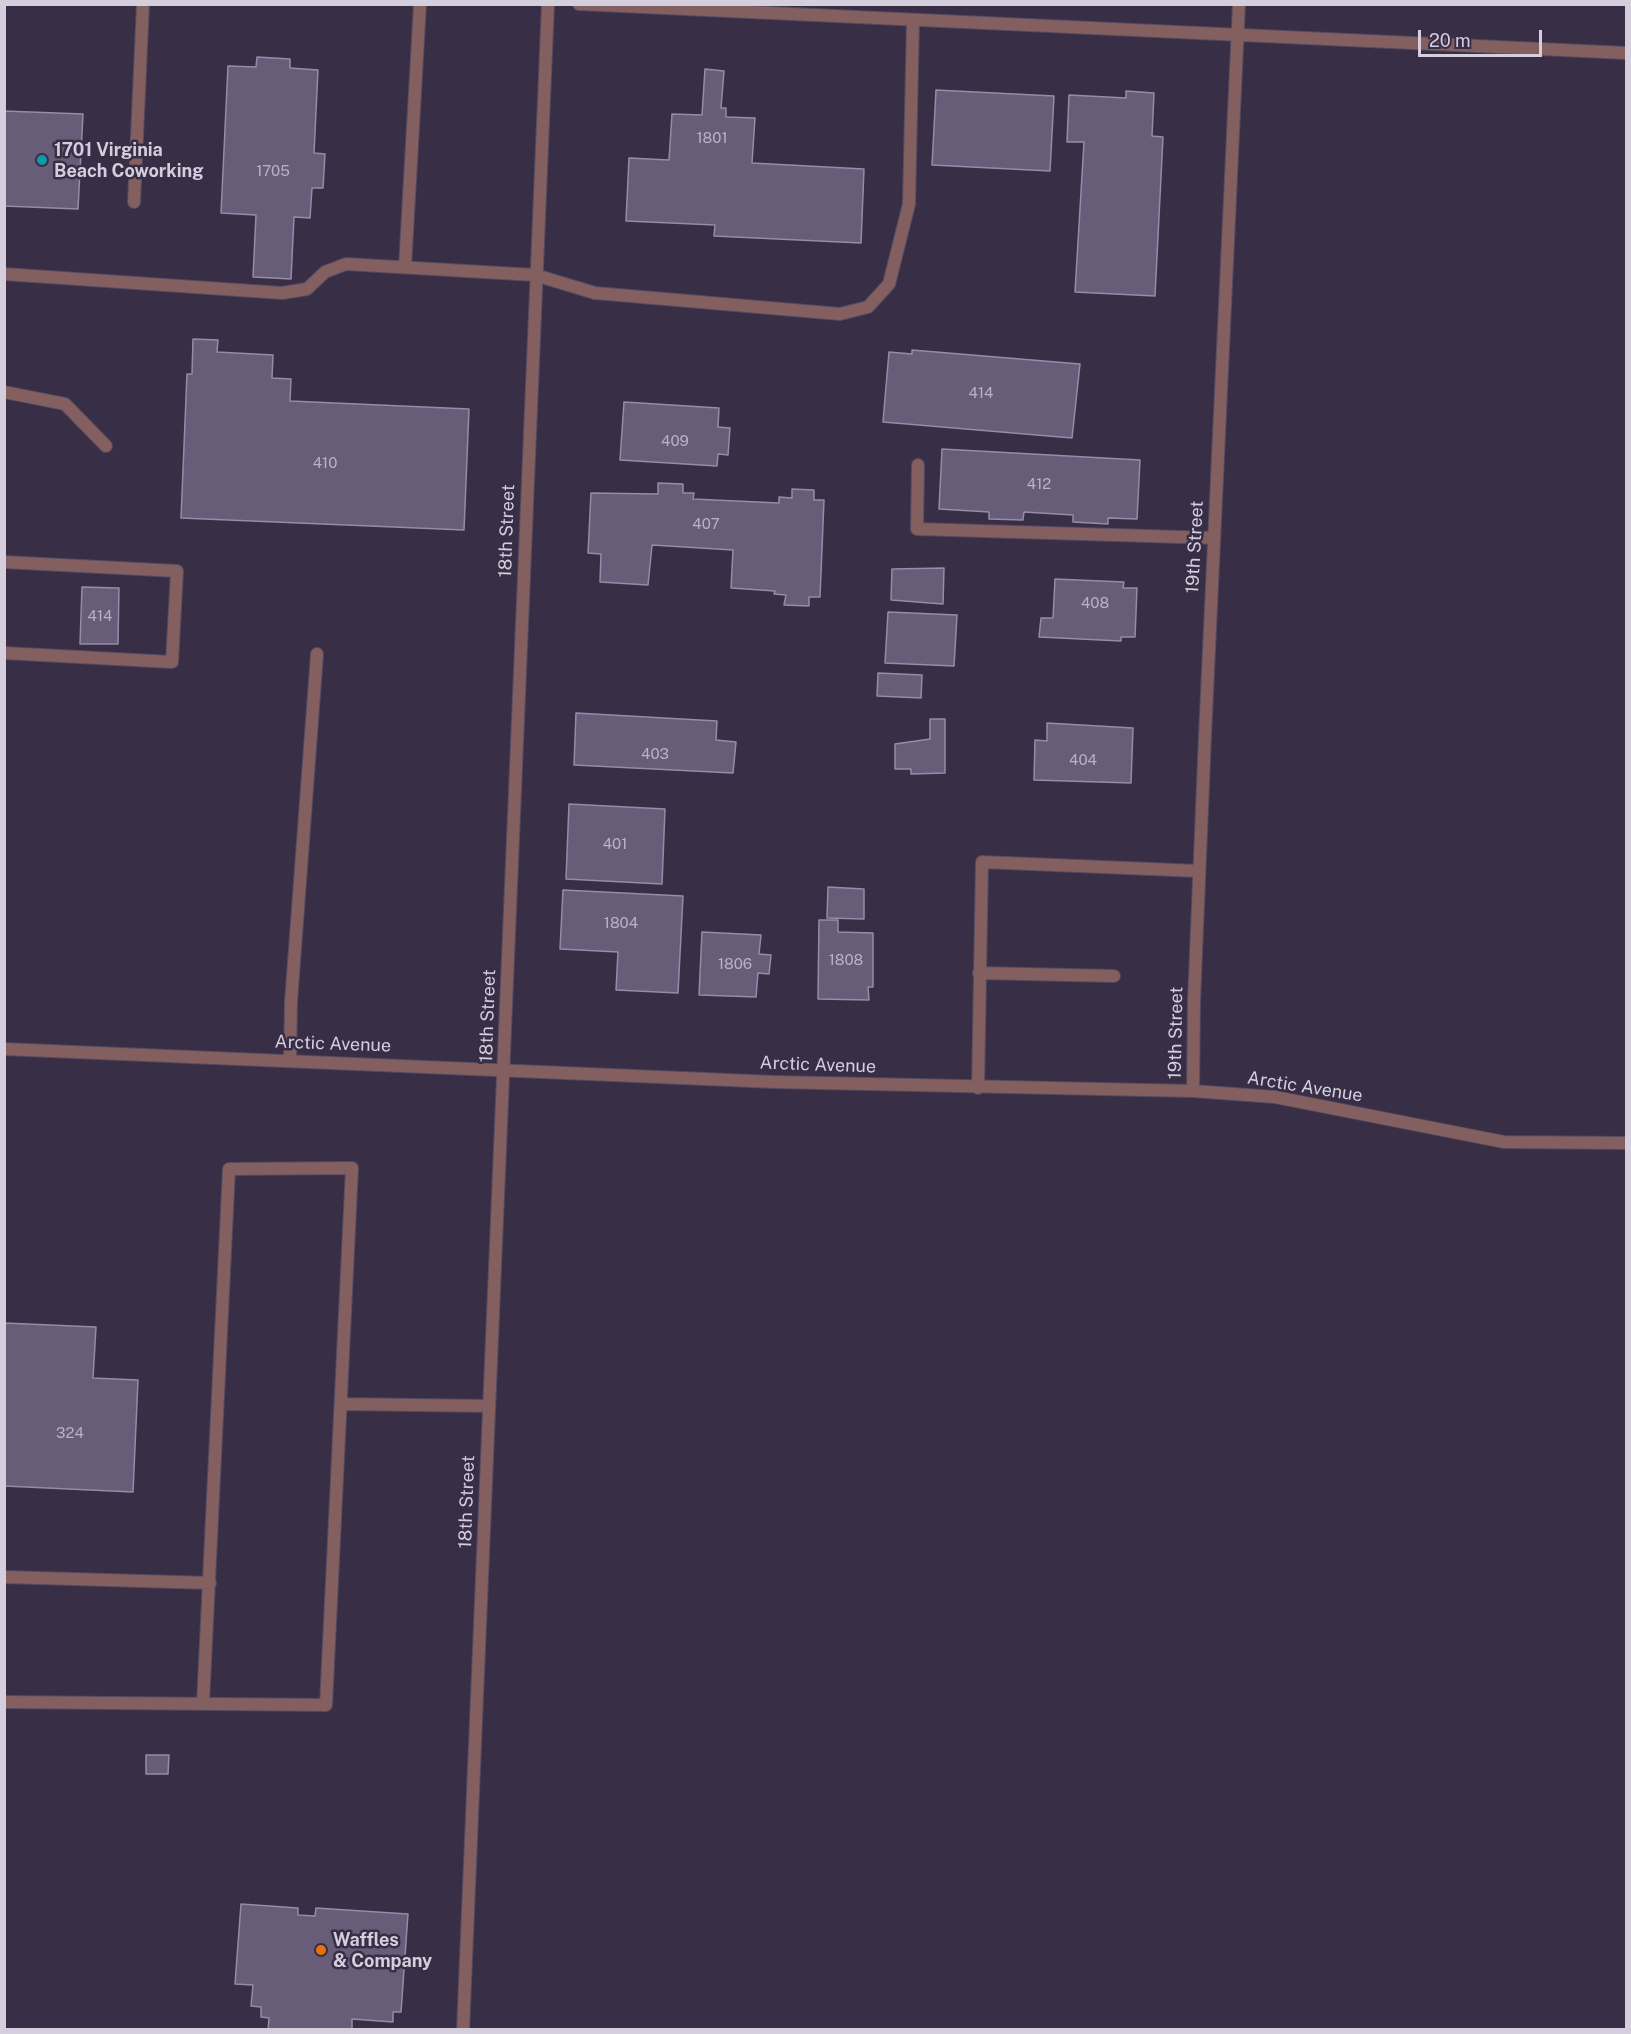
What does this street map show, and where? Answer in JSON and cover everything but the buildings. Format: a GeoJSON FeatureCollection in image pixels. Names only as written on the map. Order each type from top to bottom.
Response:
{"type":"FeatureCollection","features":[{"type":"Feature","properties":{"kind":"street"},"geometry":{"type":"LineString","coordinates":[[134,202],[144,4]]}},
{"type":"Feature","properties":{"kind":"street"},"geometry":{"type":"LineString","coordinates":[[405,267],[420,4]]}},
{"type":"Feature","properties":{"kind":"street","name":"18th Street"},"geometry":{"type":"LineString","coordinates":[[463,2030],[548,4]]}},
{"type":"Feature","properties":{"kind":"street"},"geometry":{"type":"LineString","coordinates":[[579,4],[1626,53]]}},
{"type":"Feature","properties":{"kind":"street","name":"19th Street"},"geometry":{"type":"LineString","coordinates":[[1194,1091],[1199,871],[1239,4]]}},
{"type":"Feature","properties":{"kind":"street"},"geometry":{"type":"LineString","coordinates":[[4,274],[282,293],[307,289],[325,272],[346,264],[535,274],[595,293],[840,314],[868,307],[889,284],[909,204],[913,21]]}},
{"type":"Feature","properties":{"kind":"street"},"geometry":{"type":"LineString","coordinates":[[4,392],[65,404],[106,446]]}},
{"type":"Feature","properties":{"kind":"street"},"geometry":{"type":"LineString","coordinates":[[918,465],[917,529],[1214,538]]}},
{"type":"Feature","properties":{"kind":"street"},"geometry":{"type":"LineString","coordinates":[[4,562],[177,571],[172,662],[4,653]]}},
{"type":"Feature","properties":{"kind":"street"},"geometry":{"type":"LineString","coordinates":[[290,1060],[292,991],[317,654]]}},
{"type":"Feature","properties":{"kind":"street"},"geometry":{"type":"LineString","coordinates":[[978,1088],[982,862],[1199,871]]}},
{"type":"Feature","properties":{"kind":"street"},"geometry":{"type":"LineString","coordinates":[[979,973],[1114,976]]}},
{"type":"Feature","properties":{"kind":"street","name":"Arctic Avenue"},"geometry":{"type":"LineString","coordinates":[[4,1049],[775,1082],[1194,1091],[1275,1097],[1504,1142],[1626,1143]]}},
{"type":"Feature","properties":{"kind":"street"},"geometry":{"type":"LineString","coordinates":[[4,1702],[326,1705],[352,1168],[229,1169],[203,1703]]}},
{"type":"Feature","properties":{"kind":"street"},"geometry":{"type":"LineString","coordinates":[[341,1404],[489,1406]]}},
{"type":"Feature","properties":{"kind":"street"},"geometry":{"type":"LineString","coordinates":[[4,1576],[210,1583]]}},
{"type":"Feature","properties":{"kind":"place","name":"1701 Virginia Beach Coworking"},"geometry":{"type":"Point","coordinates":[42,160]}},
{"type":"Feature","properties":{"kind":"place","name":"Waffles & Company"},"geometry":{"type":"Point","coordinates":[321,1950]}}]}
